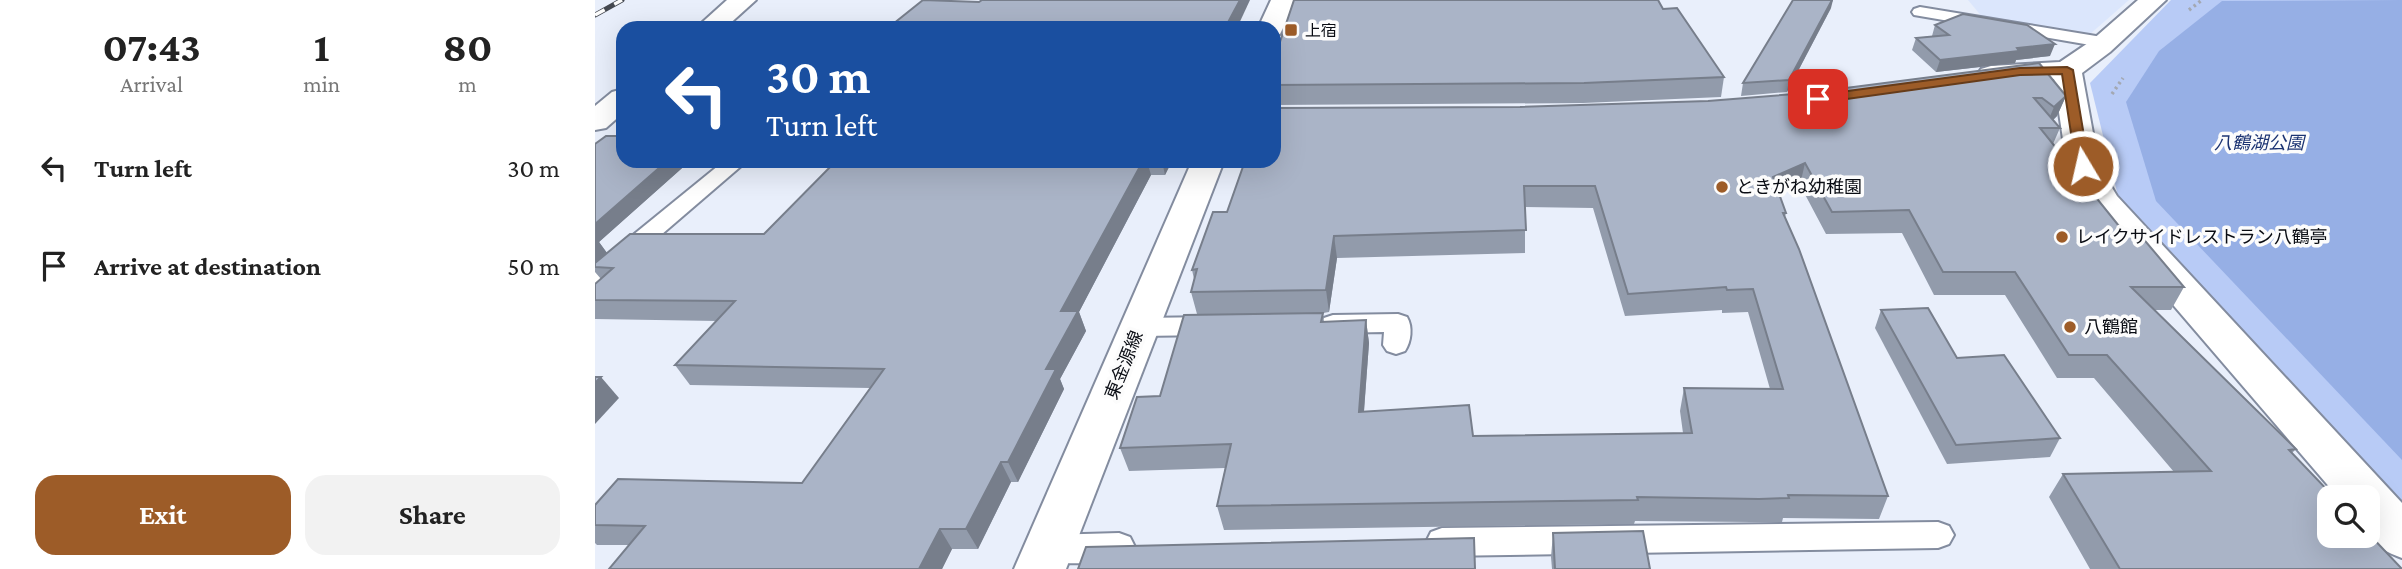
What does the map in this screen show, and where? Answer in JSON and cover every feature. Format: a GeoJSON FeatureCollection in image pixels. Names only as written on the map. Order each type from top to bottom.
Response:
{"type":"FeatureCollection","features":[{"type":"Feature","properties":{"kind":"street"},"geometry":{"type":"LineString","coordinates":[[718,21],[743,0]]}},
{"type":"Feature","properties":{"kind":"street"},"geometry":{"type":"LineString","coordinates":[[1274,21],[1284,0]]}},
{"type":"Feature","properties":{"kind":"street"},"geometry":{"type":"LineString","coordinates":[[1969,78],[2020,71],[2067,70],[2088,58],[2102,42],[2167,8]]}},
{"type":"Feature","properties":{"kind":"street"},"geometry":{"type":"LineString","coordinates":[[2067,70],[2083,166],[2102,201],[2355,485]]}},
{"type":"Feature","properties":{"kind":"street"},"geometry":{"type":"LineString","coordinates":[[595,121],[616,104]]}},
{"type":"Feature","properties":{"kind":"street","name":"東金源線"},"geometry":{"type":"LineString","coordinates":[[1044,559],[1205,168]]}},
{"type":"Feature","properties":{"kind":"street"},"geometry":{"type":"LineString","coordinates":[[2380,512],[2402,537]]}},
{"type":"Feature","properties":{"kind":"lane"},"geometry":{"type":"LineString","coordinates":[[1920,12],[2102,42]]}},
{"type":"Feature","properties":{"kind":"lane"},"geometry":{"type":"LineString","coordinates":[[595,279],[729,168]]}},
{"type":"Feature","properties":{"kind":"lane"},"geometry":{"type":"LineString","coordinates":[[1303,325],[1398,323],[1397,345]]}},
{"type":"Feature","properties":{"kind":"lane"},"geometry":{"type":"LineString","coordinates":[[1140,327],[1235,326]]}},
{"type":"Feature","properties":{"kind":"lane"},"geometry":{"type":"LineString","coordinates":[[1410,543],[1938,535]]}},
{"type":"Feature","properties":{"kind":"lane"},"geometry":{"type":"LineString","coordinates":[[1044,559],[1146,547]]}},
{"type":"Feature","properties":{"kind":"path"},"geometry":{"type":"LineString","coordinates":[[2167,8],[2202,0]]}},
{"type":"Feature","properties":{"kind":"path"},"geometry":{"type":"LineString","coordinates":[[2110,97],[2125,74]]}},
{"type":"Feature","properties":{"kind":"shaded area"},"geometry":{"type":"Polygon","coordinates":[[[1968,0],[2129,0],[2089,35],[1983,18],[1968,0]]]}},
{"type":"Feature","properties":{"kind":"shaded area","name":"八鶴湖公園"},"geometry":{"type":"Polygon","coordinates":[[[2402,0],[2402,460],[2156,201],[2126,102],[2159,51],[2222,1],[2402,0]]]}},
{"type":"Feature","properties":{"kind":"green space","name":"八鶴湖公園"},"geometry":{"type":"Polygon","coordinates":[[[2171,0],[2402,0],[2402,505],[2120,204],[2090,83],[2171,0]]]}},
{"type":"Feature","properties":{"kind":"building"},"geometry":{"type":"Polygon","coordinates":[[[923,0],[1240,0],[1229,21],[897,21],[923,0]]]}},
{"type":"Feature","properties":{"kind":"building"},"geometry":{"type":"Polygon","coordinates":[[[1294,0],[1658,0],[1663,9],[1677,8],[1724,77],[1584,83],[1281,85],[1281,39],[1294,0]]]}},
{"type":"Feature","properties":{"kind":"building"},"geometry":{"type":"Polygon","coordinates":[[[1793,0],[1832,0],[1789,80],[1743,83],[1793,0]]]}},
{"type":"Feature","properties":{"kind":"building"},"geometry":{"type":"Polygon","coordinates":[[[1963,14],[2027,25],[2055,44],[1940,60],[1916,38],[1949,35],[1935,25],[1963,14]]]}},
{"type":"Feature","properties":{"kind":"building"},"geometry":{"type":"Polygon","coordinates":[[[2039,63],[2066,96],[2054,107],[2042,98],[2034,98],[2060,128],[2040,128],[2127,236],[2141,236],[2184,287],[2131,287],[2296,449],[2289,450],[2323,485],[2317,485],[2317,548],[2380,548],[2380,546],[2402,569],[2120,569],[2063,474],[2211,471],[2107,355],[2069,355],[2015,272],[1943,272],[1909,210],[1832,212],[1805,163],[1773,177],[1786,213],[1783,213],[1799,249],[1888,496],[1788,495],[1789,498],[1759,499],[1637,497],[1638,500],[1217,506],[1231,444],[1120,448],[1137,397],[1160,396],[1184,315],[1323,313],[1321,322],[1366,320],[1359,412],[1469,405],[1473,436],[1692,433],[1684,388],[1783,389],[1753,289],[1727,290],[1726,287],[1628,294],[1595,186],[1524,186],[1526,230],[1334,236],[1326,290],[1191,292],[1197,269],[1192,270],[1213,212],[1227,212],[1243,168],[1281,168],[1281,108],[1520,107],[1708,101],[1807,93],[2039,63]]]}},
{"type":"Feature","properties":{"kind":"building"},"geometry":{"type":"Polygon","coordinates":[[[606,136],[616,136],[616,168],[659,168],[595,224],[595,144],[606,136]]]}},
{"type":"Feature","properties":{"kind":"building"},"geometry":{"type":"Polygon","coordinates":[[[829,168],[1139,168],[1061,311],[1078,311],[1046,369],[1056,369],[1008,462],[1001,462],[966,529],[940,529],[919,569],[609,569],[645,526],[595,525],[595,505],[618,479],[802,483],[884,369],[675,365],[735,301],[595,300],[595,284],[613,268],[595,267],[595,263],[630,234],[764,234],[829,168]]]}},
{"type":"Feature","properties":{"kind":"building"},"geometry":{"type":"Polygon","coordinates":[[[1928,308],[1957,358],[2004,355],[2060,438],[1956,445],[1881,310],[1928,308]]]}},
{"type":"Feature","properties":{"kind":"building"},"geometry":{"type":"Polygon","coordinates":[[[1643,531],[1650,569],[1555,569],[1553,533],[1643,531]]]}},
{"type":"Feature","properties":{"kind":"building"},"geometry":{"type":"Polygon","coordinates":[[[1474,538],[1475,569],[1078,569],[1086,547],[1474,538]]]}},
{"type":"Feature","properties":{"kind":"railway"},"geometry":{"type":"LineString","coordinates":[[595,15],[622,0]]}},
{"type":"Feature","properties":{"kind":"place","name":"上宿"},"geometry":{"type":"Point","coordinates":[1291,30]}},
{"type":"Feature","properties":{"kind":"place","name":"ときがね幼稚園"},"geometry":{"type":"Point","coordinates":[1722,187]}},
{"type":"Feature","properties":{"kind":"place","name":"レイクサイドレストラン八鶴亭"},"geometry":{"type":"Point","coordinates":[2062,237]}},
{"type":"Feature","properties":{"kind":"place","name":"八鶴館"},"geometry":{"type":"Point","coordinates":[2070,327]}},
{"type":"Feature","properties":{"kind":"route"},"geometry":{"type":"LineString","coordinates":[[1818,99],[2020,71],[2067,70],[2083,166]]}}]}
